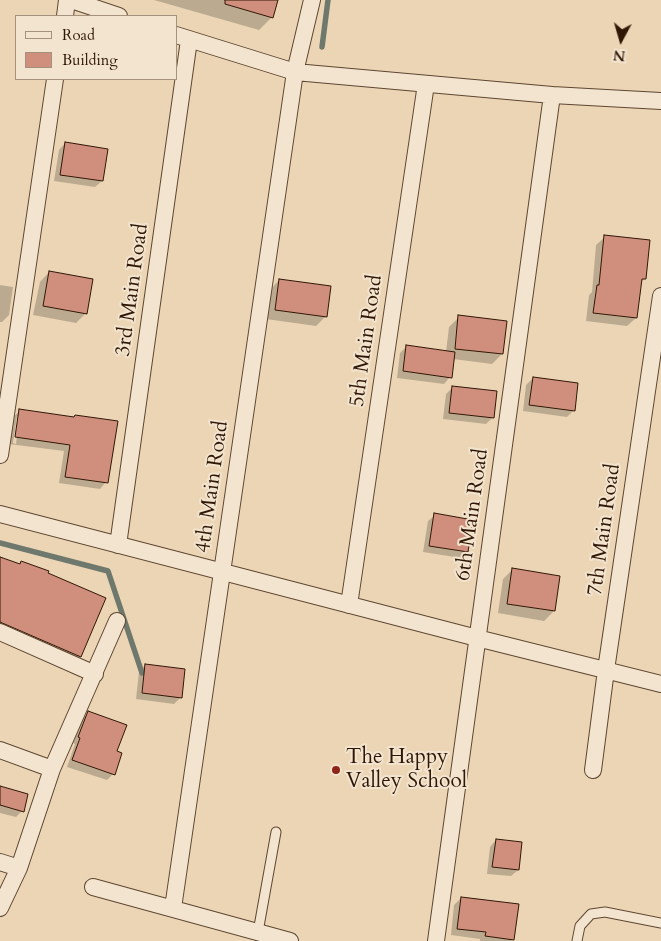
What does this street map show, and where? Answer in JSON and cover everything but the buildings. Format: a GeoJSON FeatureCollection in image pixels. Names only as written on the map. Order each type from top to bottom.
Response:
{"type":"FeatureCollection","features":[{"type":"Feature","properties":{"kind":"street"},"geometry":{"type":"LineString","coordinates":[[65,15],[67,0]]}},
{"type":"Feature","properties":{"kind":"street"},"geometry":{"type":"LineString","coordinates":[[71,0],[117,15]]}},
{"type":"Feature","properties":{"kind":"street","name":"4th Main Road"},"geometry":{"type":"LineString","coordinates":[[174,908],[294,72],[312,0]]}},
{"type":"Feature","properties":{"kind":"street"},"geometry":{"type":"LineString","coordinates":[[183,38],[294,72],[552,95],[661,100]]}},
{"type":"Feature","properties":{"kind":"street","name":"3rd Main Road"},"geometry":{"type":"LineString","coordinates":[[178,77],[183,38]]}},
{"type":"Feature","properties":{"kind":"street"},"geometry":{"type":"LineString","coordinates":[[0,455],[56,80]]}},
{"type":"Feature","properties":{"kind":"street","name":"3rd Main Road"},"geometry":{"type":"LineString","coordinates":[[118,545],[178,80]]}},
{"type":"Feature","properties":{"kind":"street","name":"5th Main Road"},"geometry":{"type":"LineString","coordinates":[[349,605],[426,84]]}},
{"type":"Feature","properties":{"kind":"street","name":"6th Main Road"},"geometry":{"type":"LineString","coordinates":[[436,941],[552,95]]}},
{"type":"Feature","properties":{"kind":"street","name":"7th Main Road"},"geometry":{"type":"LineString","coordinates":[[593,770],[661,296]]}},
{"type":"Feature","properties":{"kind":"street"},"geometry":{"type":"LineString","coordinates":[[0,514],[661,684]]}},
{"type":"Feature","properties":{"kind":"street"},"geometry":{"type":"LineString","coordinates":[[0,908],[19,868],[52,769],[118,621]]}},
{"type":"Feature","properties":{"kind":"street"},"geometry":{"type":"LineString","coordinates":[[0,632],[95,674]]}},
{"type":"Feature","properties":{"kind":"street"},"geometry":{"type":"LineString","coordinates":[[0,750],[52,769]]}},
{"type":"Feature","properties":{"kind":"street"},"geometry":{"type":"LineString","coordinates":[[0,862],[19,868]]}},
{"type":"Feature","properties":{"kind":"street"},"geometry":{"type":"LineString","coordinates":[[93,886],[290,941]]}},
{"type":"Feature","properties":{"kind":"lane"},"geometry":{"type":"LineString","coordinates":[[258,932],[276,832]]}},
{"type":"Feature","properties":{"kind":"lane"},"geometry":{"type":"LineString","coordinates":[[577,941],[580,926],[591,914],[606,912],[661,923]]}},
{"type":"Feature","properties":{"kind":"waterway"},"geometry":{"type":"LineString","coordinates":[[322,47],[328,0]]}},
{"type":"Feature","properties":{"kind":"waterway"},"geometry":{"type":"LineString","coordinates":[[0,543],[108,571],[142,673]]}},
{"type":"Feature","properties":{"kind":"place","name":"The Happy Valley School"},"geometry":{"type":"Point","coordinates":[336,770]}}]}
